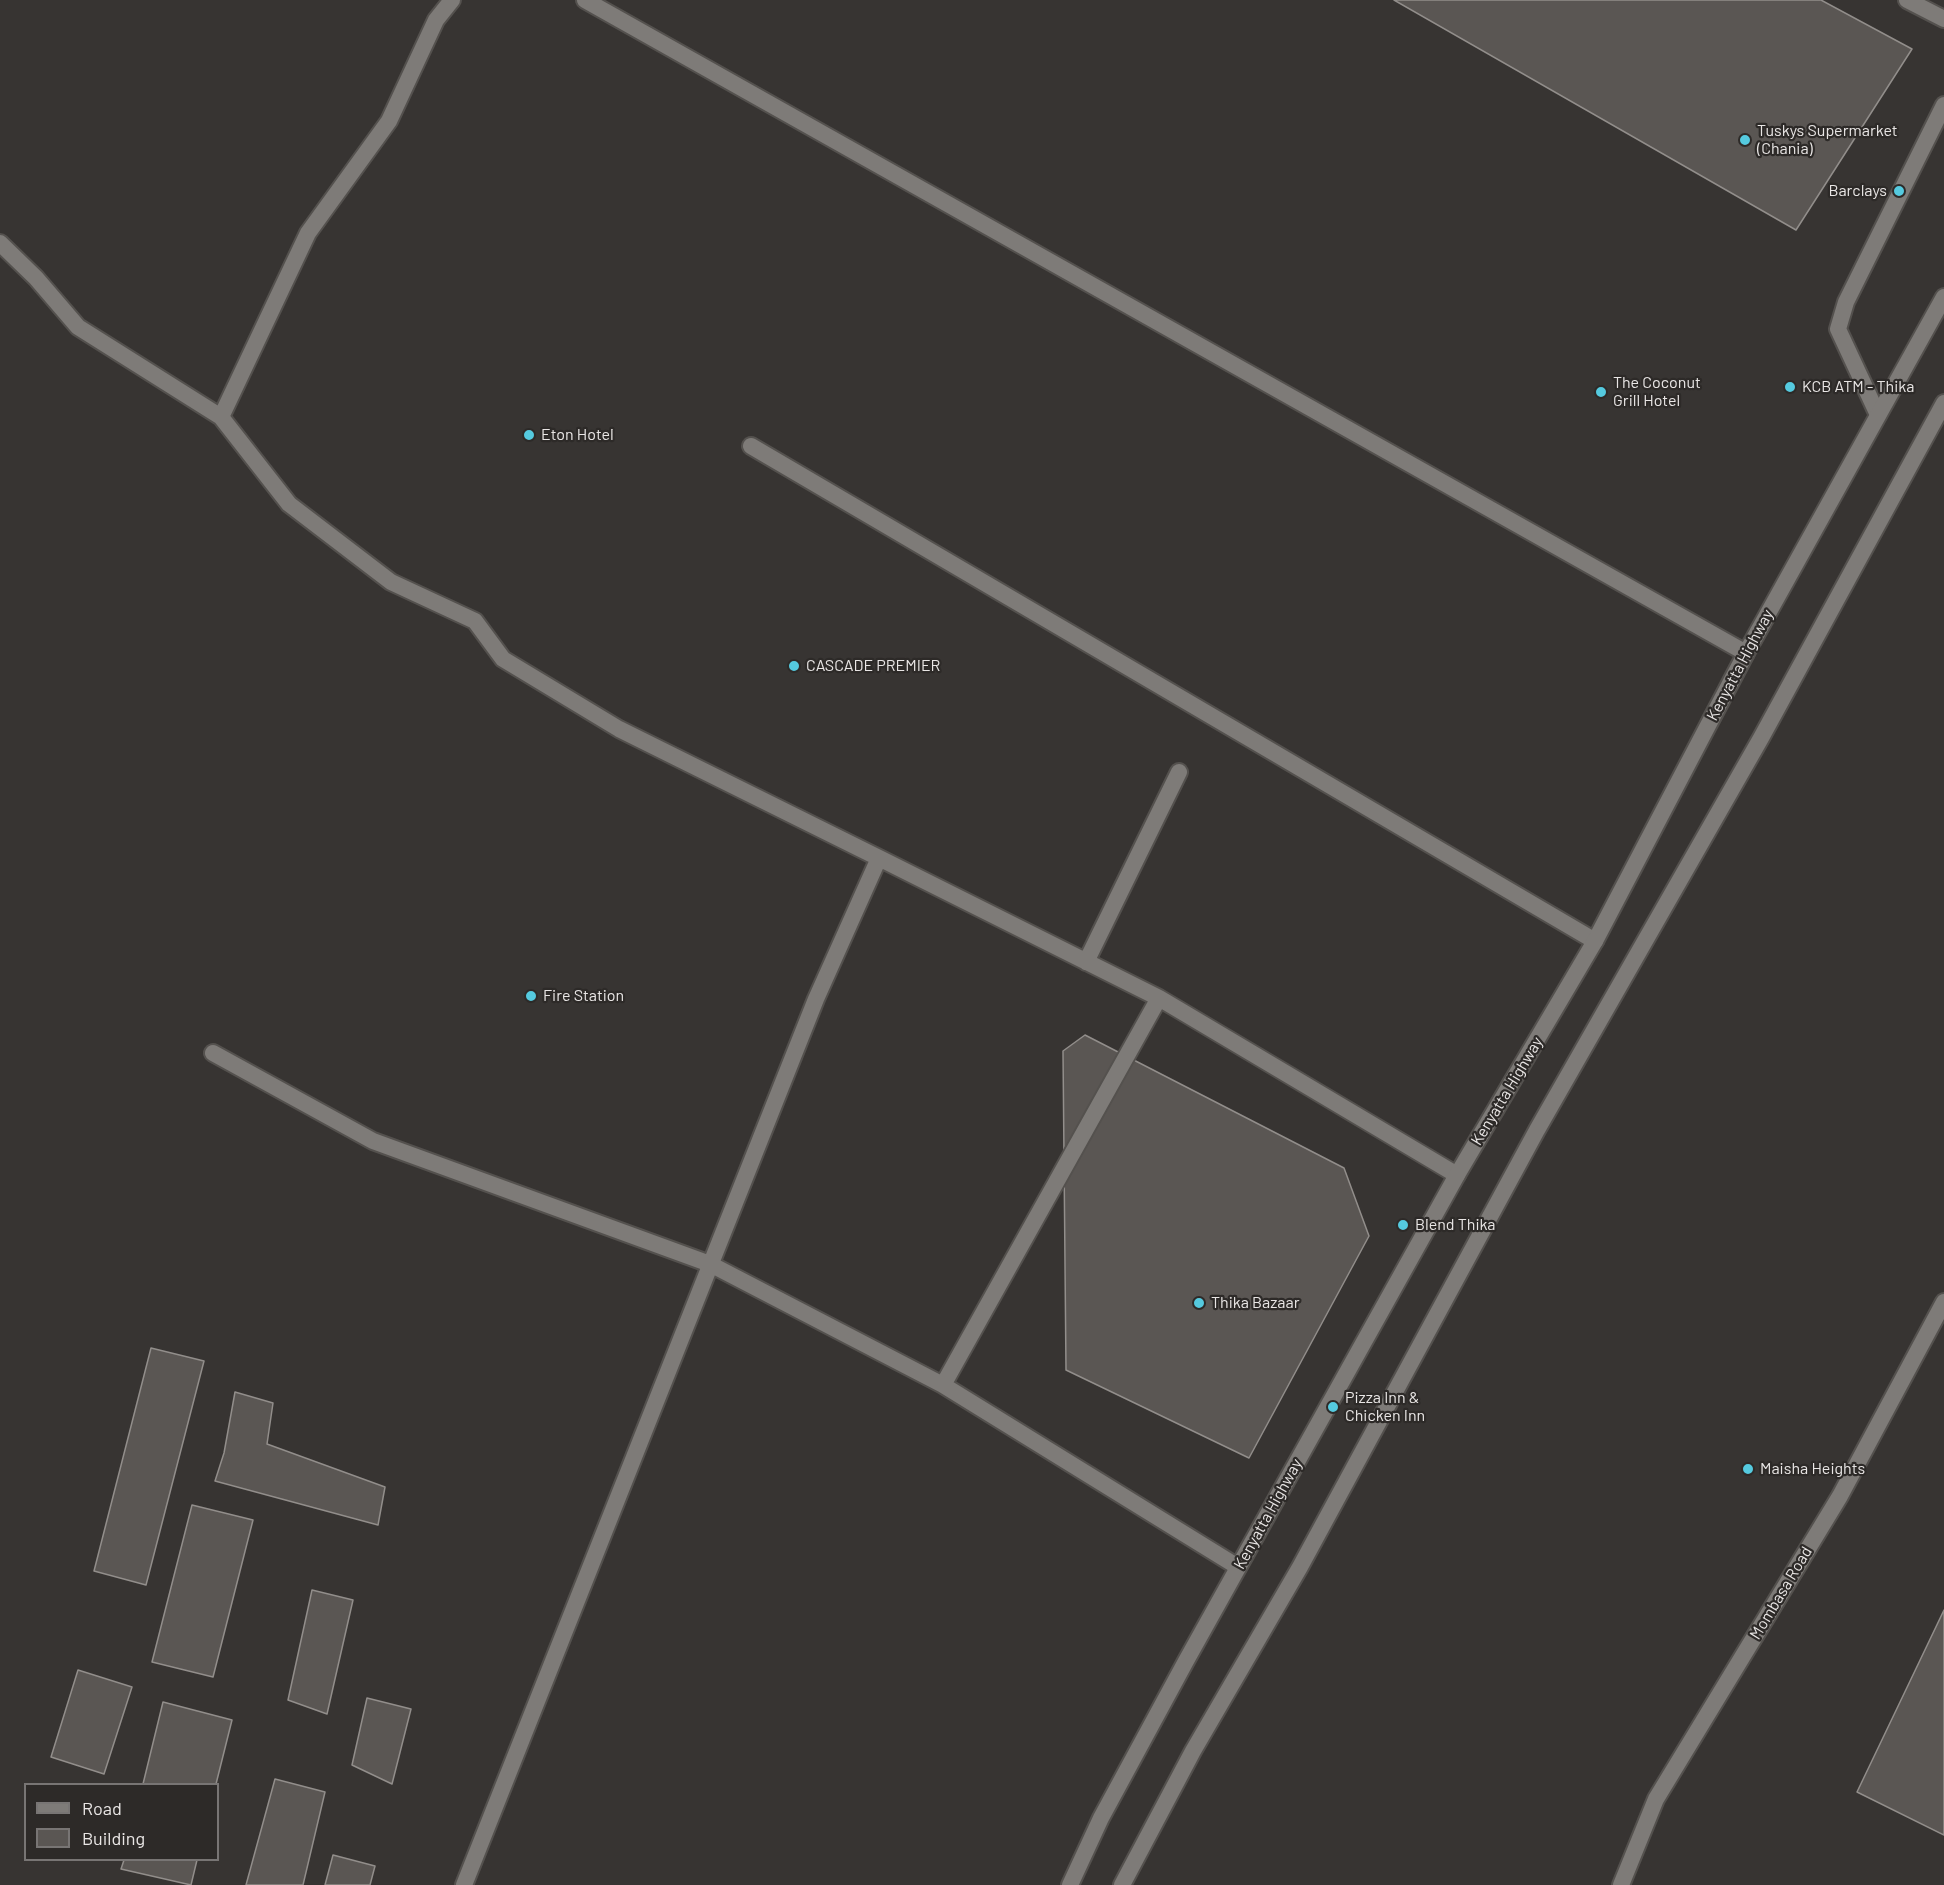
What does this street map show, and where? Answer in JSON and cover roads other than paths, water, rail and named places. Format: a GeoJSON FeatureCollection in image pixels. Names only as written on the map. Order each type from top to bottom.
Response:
{"type":"FeatureCollection","features":[{"type":"Feature","properties":{"kind":"street"},"geometry":{"type":"LineString","coordinates":[[221,417],[308,233],[389,121],[436,20],[452,0]]}},
{"type":"Feature","properties":{"kind":"street"},"geometry":{"type":"LineString","coordinates":[[585,0],[1746,653]]}},
{"type":"Feature","properties":{"kind":"street"},"geometry":{"type":"LineString","coordinates":[[1908,0],[1944,20]]}},
{"type":"Feature","properties":{"kind":"street"},"geometry":{"type":"LineString","coordinates":[[1878,415],[1838,329],[1846,302],[1944,105]]}},
{"type":"Feature","properties":{"kind":"street"},"geometry":{"type":"LineString","coordinates":[[0,243],[36,278],[78,327],[221,417],[290,504],[391,582],[475,621],[503,659],[619,729],[1159,998],[1457,1175]]}},
{"type":"Feature","properties":{"kind":"street","name":"Kenyatta Highway"},"geometry":{"type":"LineString","coordinates":[[1070,1885],[1101,1818],[1238,1567],[1457,1175],[1595,941],[1746,653],[1944,297]]}},
{"type":"Feature","properties":{"kind":"street"},"geometry":{"type":"LineString","coordinates":[[1122,1885],[1193,1751],[1299,1567],[1537,1130],[1761,738],[1944,403]]}},
{"type":"Feature","properties":{"kind":"street"},"geometry":{"type":"LineString","coordinates":[[751,446],[1595,941]]}},
{"type":"Feature","properties":{"kind":"street"},"geometry":{"type":"LineString","coordinates":[[1086,962],[1179,772]]}},
{"type":"Feature","properties":{"kind":"street"},"geometry":{"type":"LineString","coordinates":[[464,1885],[816,999],[879,858]]}},
{"type":"Feature","properties":{"kind":"street"},"geometry":{"type":"LineString","coordinates":[[943,1385],[1159,998]]}},
{"type":"Feature","properties":{"kind":"street"},"geometry":{"type":"LineString","coordinates":[[213,1053],[374,1141],[710,1264],[943,1385],[1238,1567]]}},
{"type":"Feature","properties":{"kind":"street","name":"Mombasa Road"},"geometry":{"type":"LineString","coordinates":[[1621,1885],[1656,1799],[1840,1496],[1944,1302]]}},
{"type":"Feature","properties":{"kind":"place","name":"Tuskys Supermarket (Chania)"},"geometry":{"type":"Point","coordinates":[1745,140]}},
{"type":"Feature","properties":{"kind":"place","name":"Barclays"},"geometry":{"type":"Point","coordinates":[1899,191]}},
{"type":"Feature","properties":{"kind":"place","name":"KCB ATM - Thika"},"geometry":{"type":"Point","coordinates":[1790,387]}},
{"type":"Feature","properties":{"kind":"place","name":"The Coconut Grill Hotel"},"geometry":{"type":"Point","coordinates":[1601,392]}},
{"type":"Feature","properties":{"kind":"place","name":"Eton Hotel"},"geometry":{"type":"Point","coordinates":[529,435]}},
{"type":"Feature","properties":{"kind":"place","name":"CASCADE PREMIER"},"geometry":{"type":"Point","coordinates":[794,666]}},
{"type":"Feature","properties":{"kind":"place","name":"Fire Station"},"geometry":{"type":"Point","coordinates":[531,996]}},
{"type":"Feature","properties":{"kind":"place","name":"Blend Thika"},"geometry":{"type":"Point","coordinates":[1403,1225]}},
{"type":"Feature","properties":{"kind":"place","name":"Thika Bazaar"},"geometry":{"type":"Point","coordinates":[1199,1303]}},
{"type":"Feature","properties":{"kind":"place","name":"Pizza Inn & Chicken Inn"},"geometry":{"type":"Point","coordinates":[1333,1407]}},
{"type":"Feature","properties":{"kind":"place","name":"Maisha Heights"},"geometry":{"type":"Point","coordinates":[1748,1469]}}]}
